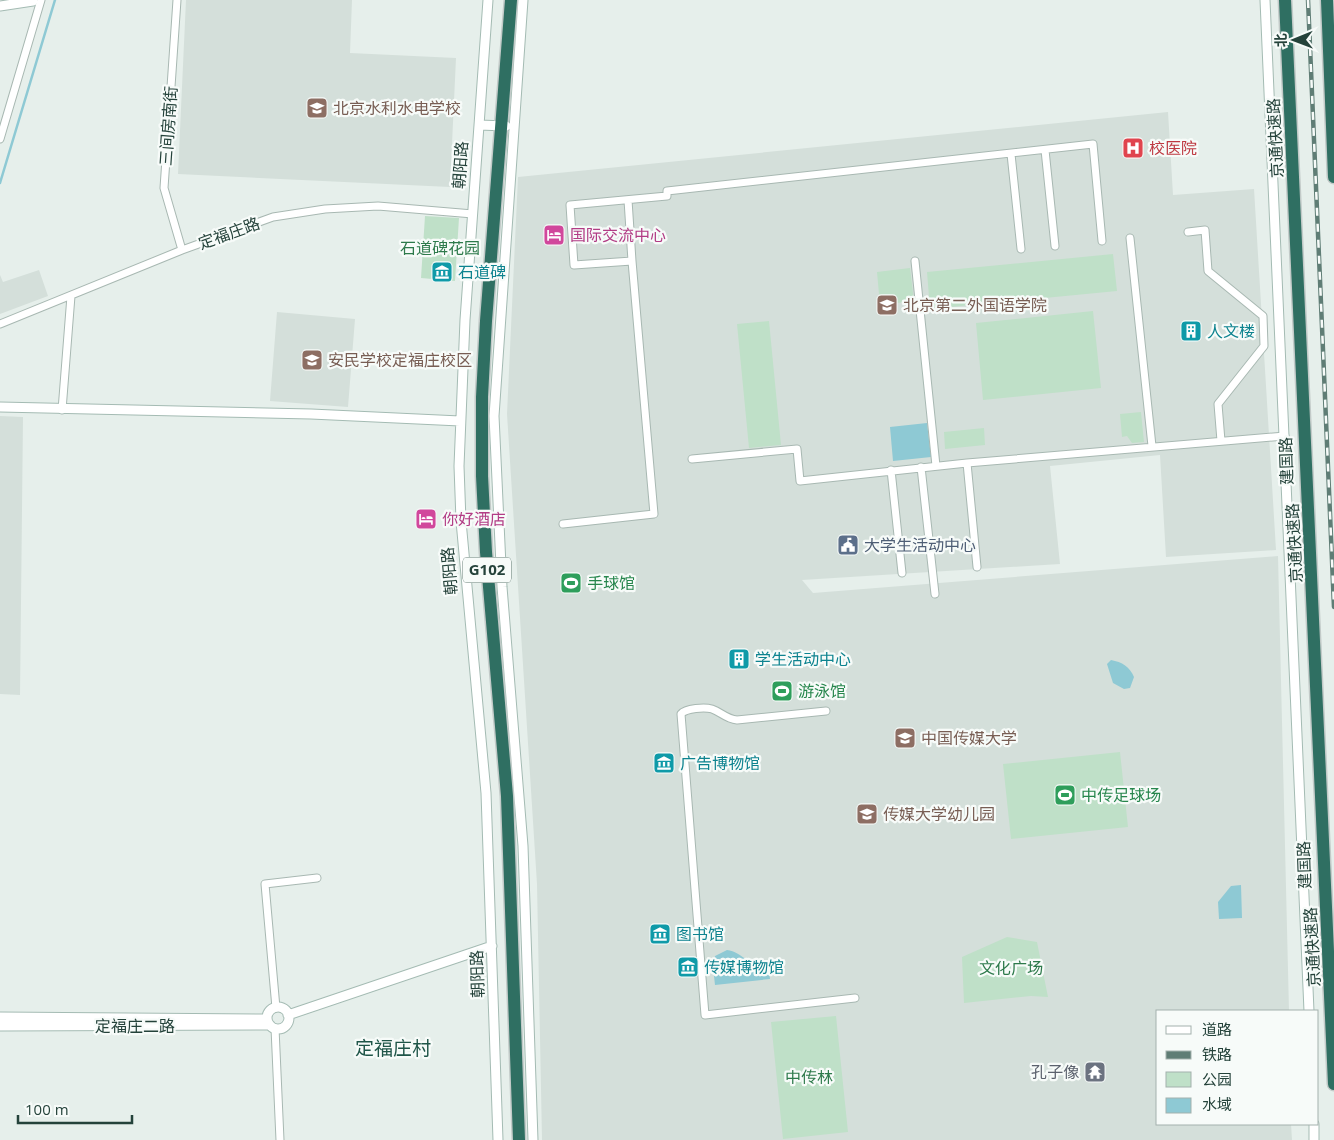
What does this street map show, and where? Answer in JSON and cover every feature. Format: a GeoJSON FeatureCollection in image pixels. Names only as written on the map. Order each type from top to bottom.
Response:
{"type":"FeatureCollection","features":[{"type":"Feature","properties":{"kind":"highway","name":"朝阳路"},"geometry":{"type":"LineString","coordinates":[[502,0],[503,126],[476,368],[474,476],[478,552],[499,796],[511,1140]]}},
{"type":"Feature","properties":{"kind":"highway","name":"朝阳路"},"geometry":{"type":"LineString","coordinates":[[511,0],[503,126],[486,321],[482,397],[482,476],[486,552],[507,796],[519,1140]]}},
{"type":"Feature","properties":{"kind":"highway","name":"京通快速路"},"geometry":{"type":"LineString","coordinates":[[1285,0],[1334,1084]]}},
{"type":"Feature","properties":{"kind":"highway"},"geometry":{"type":"LineString","coordinates":[[1327,0],[1334,177]]}},
{"type":"Feature","properties":{"kind":"street"},"geometry":{"type":"LineString","coordinates":[[0,6],[37,0],[0,139]]}},
{"type":"Feature","properties":{"kind":"street","name":"三间房南街"},"geometry":{"type":"LineString","coordinates":[[177,0],[164,188],[182,250]]}},
{"type":"Feature","properties":{"kind":"street","name":"朝阳路"},"geometry":{"type":"LineString","coordinates":[[488,0],[460,421],[461,521],[486,793],[498,1140]]}},
{"type":"Feature","properties":{"kind":"street","name":"朝阳路"},"geometry":{"type":"LineString","coordinates":[[523,0],[503,126],[494,397],[494,457],[502,587],[522,828],[533,1140]]}},
{"type":"Feature","properties":{"kind":"street","name":"建国路"},"geometry":{"type":"LineString","coordinates":[[1265,0],[1310,1010]]}},
{"type":"Feature","properties":{"kind":"street"},"geometry":{"type":"LineString","coordinates":[[479,125],[503,126]]}},
{"type":"Feature","properties":{"kind":"street"},"geometry":{"type":"LineString","coordinates":[[632,261],[574,265],[570,205],[668,196],[667,191],[1093,144],[1102,241]]}},
{"type":"Feature","properties":{"kind":"street"},"geometry":{"type":"LineString","coordinates":[[1045,150],[1055,246]]}},
{"type":"Feature","properties":{"kind":"street"},"geometry":{"type":"LineString","coordinates":[[1011,154],[1021,248]]}},
{"type":"Feature","properties":{"kind":"street"},"geometry":{"type":"LineString","coordinates":[[563,524],[654,514],[628,200]]}},
{"type":"Feature","properties":{"kind":"street","name":"定福庄路"},"geometry":{"type":"LineString","coordinates":[[0,324],[182,250],[273,217],[325,209],[378,206],[473,214]]}},
{"type":"Feature","properties":{"kind":"street"},"geometry":{"type":"LineString","coordinates":[[1188,232],[1205,230],[1208,271],[1263,316],[1264,346],[1218,404],[1221,441]]}},
{"type":"Feature","properties":{"kind":"street"},"geometry":{"type":"LineString","coordinates":[[1130,238],[1152,446]]}},
{"type":"Feature","properties":{"kind":"street"},"geometry":{"type":"LineString","coordinates":[[915,261],[936,466]]}},
{"type":"Feature","properties":{"kind":"street"},"geometry":{"type":"LineString","coordinates":[[62,410],[72,296]]}},
{"type":"Feature","properties":{"kind":"street"},"geometry":{"type":"LineString","coordinates":[[0,407],[62,410],[311,414],[460,421]]}},
{"type":"Feature","properties":{"kind":"street"},"geometry":{"type":"LineString","coordinates":[[692,459],[797,449],[800,481],[921,467],[1285,436]]}},
{"type":"Feature","properties":{"kind":"street"},"geometry":{"type":"LineString","coordinates":[[967,463],[977,567]]}},
{"type":"Feature","properties":{"kind":"street"},"geometry":{"type":"LineString","coordinates":[[921,467],[935,594]]}},
{"type":"Feature","properties":{"kind":"street"},"geometry":{"type":"LineString","coordinates":[[892,470],[902,573]]}},
{"type":"Feature","properties":{"kind":"street"},"geometry":{"type":"LineString","coordinates":[[826,711],[737,720],[728,719],[709,708],[686,710],[681,714],[705,1015],[855,998]]}},
{"type":"Feature","properties":{"kind":"street"},"geometry":{"type":"LineString","coordinates":[[276,1008],[265,884],[317,878]]}},
{"type":"Feature","properties":{"kind":"street"},"geometry":{"type":"LineString","coordinates":[[288,1015],[492,946]]}},
{"type":"Feature","properties":{"kind":"street"},"geometry":{"type":"LineString","coordinates":[[271,1024],[286,1026],[289,1021],[288,1015],[283,1008],[276,1008],[269,1012],[280,1140]]}},
{"type":"Feature","properties":{"kind":"street","name":"定福庄二路"},"geometry":{"type":"LineString","coordinates":[[0,1017],[271,1024]]}},
{"type":"Feature","properties":{"kind":"street","name":"定福庄二路"},"geometry":{"type":"LineString","coordinates":[[0,1026],[271,1024]]}},
{"type":"Feature","properties":{"kind":"street"},"geometry":{"type":"LineString","coordinates":[[1314,1125],[1314,1140]]}},
{"type":"Feature","properties":{"kind":"shaded area","name":"北京水利水电学校"},"geometry":{"type":"Polygon","coordinates":[[[186,0],[352,0],[350,53],[456,58],[450,187],[178,174],[186,0]]]}},
{"type":"Feature","properties":{"kind":"shaded area"},"geometry":{"type":"Polygon","coordinates":[[[1168,112],[1173,195],[1254,189],[1276,550],[1166,557],[1160,455],[1050,466],[1060,564],[802,580],[813,593],[1278,556],[1289,1010],[1156,1010],[1156,1125],[1291,1125],[1292,1140],[542,1140],[537,884],[507,414],[518,177],[1168,112]]]}},
{"type":"Feature","properties":{"kind":"shaded area"},"geometry":{"type":"Polygon","coordinates":[[[39,270],[48,296],[0,314],[0,275],[3,282],[39,270]]]}},
{"type":"Feature","properties":{"kind":"shaded area","name":"安民学校定福庄校区"},"geometry":{"type":"Polygon","coordinates":[[[277,312],[355,319],[348,407],[270,401],[277,312]]]}},
{"type":"Feature","properties":{"kind":"shaded area"},"geometry":{"type":"Polygon","coordinates":[[[0,416],[23,417],[20,695],[0,694],[0,416]]]}},
{"type":"Feature","properties":{"kind":"green space","name":"石道碑花园"},"geometry":{"type":"Polygon","coordinates":[[[425,216],[459,218],[455,281],[421,278],[425,216]]]}},
{"type":"Feature","properties":{"kind":"green space"},"geometry":{"type":"Polygon","coordinates":[[[1113,254],[1117,291],[930,309],[927,272],[1113,254]]]}},
{"type":"Feature","properties":{"kind":"green space"},"geometry":{"type":"Polygon","coordinates":[[[910,268],[914,301],[880,305],[877,272],[910,268]]]}},
{"type":"Feature","properties":{"kind":"green space"},"geometry":{"type":"Polygon","coordinates":[[[1093,311],[1101,388],[983,400],[976,323],[1093,311]]]}},
{"type":"Feature","properties":{"kind":"green space"},"geometry":{"type":"Polygon","coordinates":[[[769,321],[781,445],[749,448],[737,324],[769,321]]]}},
{"type":"Feature","properties":{"kind":"green space"},"geometry":{"type":"Polygon","coordinates":[[[1141,412],[1144,442],[1132,443],[1127,436],[1122,437],[1120,414],[1141,412]]]}},
{"type":"Feature","properties":{"kind":"green space"},"geometry":{"type":"Polygon","coordinates":[[[984,428],[985,445],[945,449],[944,432],[984,428]]]}},
{"type":"Feature","properties":{"kind":"green space","name":"中传足球场"},"geometry":{"type":"Polygon","coordinates":[[[1120,752],[1128,827],[1011,839],[1003,764],[1120,752]]]}},
{"type":"Feature","properties":{"kind":"green space","name":"文化广场"},"geometry":{"type":"Polygon","coordinates":[[[1007,937],[1037,942],[1048,997],[1031,996],[964,1003],[962,957],[1007,937]]]}},
{"type":"Feature","properties":{"kind":"green space","name":"中传林"},"geometry":{"type":"Polygon","coordinates":[[[836,1016],[848,1132],[783,1139],[771,1022],[836,1016]]]}},
{"type":"Feature","properties":{"kind":"water"},"geometry":{"type":"Polygon","coordinates":[[[927,423],[931,457],[893,461],[890,427],[927,423]]]}},
{"type":"Feature","properties":{"kind":"water"},"geometry":{"type":"Polygon","coordinates":[[[1111,660],[1119,662],[1130,670],[1134,677],[1130,688],[1124,689],[1113,683],[1107,664],[1111,660]]]}},
{"type":"Feature","properties":{"kind":"water"},"geometry":{"type":"Polygon","coordinates":[[[1241,885],[1242,918],[1219,919],[1218,902],[1231,886],[1241,885]]]}},
{"type":"Feature","properties":{"kind":"water"},"geometry":{"type":"Polygon","coordinates":[[[727,950],[733,951],[757,967],[769,970],[770,979],[715,985],[713,967],[715,956],[727,950]]]}},
{"type":"Feature","properties":{"kind":"waterway"},"geometry":{"type":"LineString","coordinates":[[0,183],[55,0]]}},
{"type":"Feature","properties":{"kind":"railway"},"geometry":{"type":"LineString","coordinates":[[1308,0],[1334,607]]}},
{"type":"Feature","properties":{"kind":"place","name":"北京水利水电学校"},"geometry":{"type":"Point","coordinates":[317,108]}},
{"type":"Feature","properties":{"kind":"place","name":"校医院"},"geometry":{"type":"Point","coordinates":[1133,148]}},
{"type":"Feature","properties":{"kind":"place","name":"国际交流中心"},"geometry":{"type":"Point","coordinates":[554,235]}},
{"type":"Feature","properties":{"kind":"place","name":"石道碑"},"geometry":{"type":"Point","coordinates":[442,272]}},
{"type":"Feature","properties":{"kind":"place","name":"北京第二外国语学院"},"geometry":{"type":"Point","coordinates":[887,305]}},
{"type":"Feature","properties":{"kind":"place","name":"人文楼"},"geometry":{"type":"Point","coordinates":[1191,331]}},
{"type":"Feature","properties":{"kind":"place","name":"安民学校定福庄校区"},"geometry":{"type":"Point","coordinates":[312,360]}},
{"type":"Feature","properties":{"kind":"place","name":"你好酒店"},"geometry":{"type":"Point","coordinates":[426,519]}},
{"type":"Feature","properties":{"kind":"place","name":"大学生活动中心"},"geometry":{"type":"Point","coordinates":[848,545]}},
{"type":"Feature","properties":{"kind":"place","name":"手球馆"},"geometry":{"type":"Point","coordinates":[571,583]}},
{"type":"Feature","properties":{"kind":"place","name":"学生活动中心"},"geometry":{"type":"Point","coordinates":[739,659]}},
{"type":"Feature","properties":{"kind":"place","name":"游泳馆"},"geometry":{"type":"Point","coordinates":[782,691]}},
{"type":"Feature","properties":{"kind":"place","name":"中国传媒大学"},"geometry":{"type":"Point","coordinates":[905,738]}},
{"type":"Feature","properties":{"kind":"place","name":"广告博物馆"},"geometry":{"type":"Point","coordinates":[664,763]}},
{"type":"Feature","properties":{"kind":"place","name":"中传足球场"},"geometry":{"type":"Point","coordinates":[1065,795]}},
{"type":"Feature","properties":{"kind":"place","name":"传媒大学幼儿园"},"geometry":{"type":"Point","coordinates":[867,814]}},
{"type":"Feature","properties":{"kind":"place","name":"图书馆"},"geometry":{"type":"Point","coordinates":[660,934]}},
{"type":"Feature","properties":{"kind":"place","name":"传媒博物馆"},"geometry":{"type":"Point","coordinates":[688,967]}},
{"type":"Feature","properties":{"kind":"place","name":"孔子像"},"geometry":{"type":"Point","coordinates":[1095,1072]}},
{"type":"Feature","properties":{"kind":"district","name":"定福庄村"},"geometry":{"type":"Point","coordinates":[393,1048]}}]}
